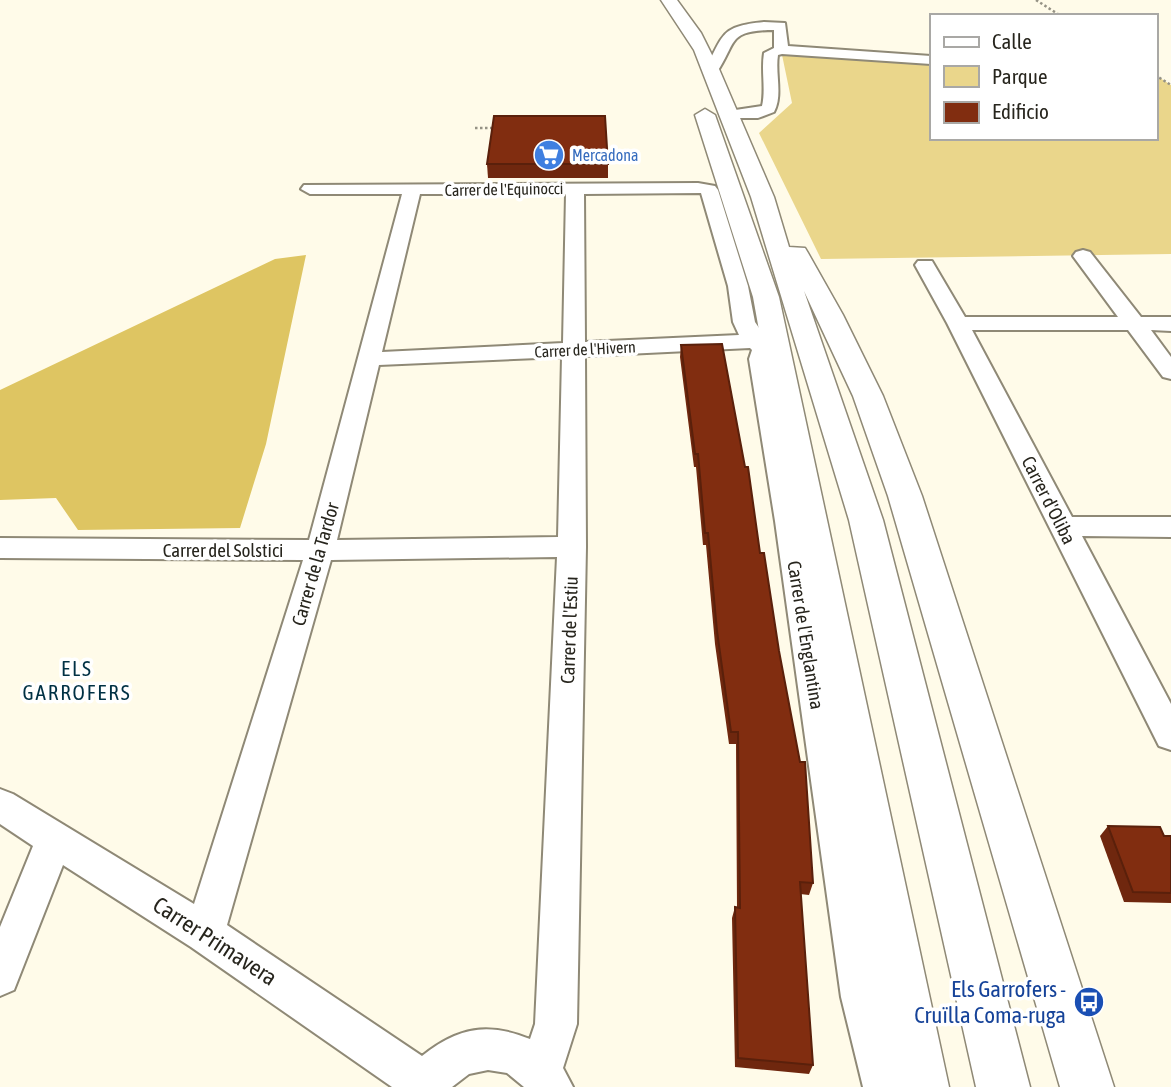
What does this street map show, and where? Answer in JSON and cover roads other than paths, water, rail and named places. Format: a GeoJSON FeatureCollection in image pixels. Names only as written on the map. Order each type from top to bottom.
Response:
{"type":"FeatureCollection","features":[{"type":"Feature","properties":{"kind":"main road"},"geometry":{"type":"LineString","coordinates":[[922,1087],[766,297],[754,214],[728,115],[712,69],[688,23],[669,0],[666,17],[689,67],[724,173],[754,214],[771,230],[866,520],[1003,1087]]}},
{"type":"Feature","properties":{"kind":"main road"},"geometry":{"type":"LineString","coordinates":[[703,189],[724,173]]}},
{"type":"Feature","properties":{"kind":"main road"},"geometry":{"type":"LineString","coordinates":[[703,189],[720,193],[782,228],[812,281],[868,396],[905,496],[1087,1087]]}},
{"type":"Feature","properties":{"kind":"street"},"geometry":{"type":"LineString","coordinates":[[712,69],[720,59],[721,46],[732,36],[760,25],[780,26],[781,50]]}},
{"type":"Feature","properties":{"kind":"street"},"geometry":{"type":"LineString","coordinates":[[728,115],[758,113],[769,109],[772,96],[768,72],[771,53],[781,50],[930,60]]}},
{"type":"Feature","properties":{"kind":"street","name":"Carrer de l'Equinocci"},"geometry":{"type":"LineString","coordinates":[[310,189],[346,185],[412,190],[703,189]]}},
{"type":"Feature","properties":{"kind":"street","name":"Carrer de l'Estiu"},"geometry":{"type":"LineString","coordinates":[[546,1078],[556,1024],[572,547],[575,188]]}},
{"type":"Feature","properties":{"kind":"street","name":"Carrer de l'Englantina"},"geometry":{"type":"LineString","coordinates":[[703,189],[738,286],[744,322],[763,350],[760,359],[789,521],[862,997],[885,1087]]}},
{"type":"Feature","properties":{"kind":"street","name":"Carrer de la Tardor"},"geometry":{"type":"LineString","coordinates":[[205,933],[320,550],[412,190]]}},
{"type":"Feature","properties":{"kind":"street"},"geometry":{"type":"LineString","coordinates":[[1083,256],[1171,372]]}},
{"type":"Feature","properties":{"kind":"street","name":"Carrer d'Oliba"},"geometry":{"type":"LineString","coordinates":[[925,265],[958,323],[1171,736]]}},
{"type":"Feature","properties":{"kind":"street"},"geometry":{"type":"LineString","coordinates":[[755,341],[761,329],[759,305],[766,297]]}},
{"type":"Feature","properties":{"kind":"street"},"geometry":{"type":"LineString","coordinates":[[958,323],[1171,324]]}},
{"type":"Feature","properties":{"kind":"street","name":"Carrer de l'Hivern"},"geometry":{"type":"LineString","coordinates":[[368,359],[755,341]]}},
{"type":"Feature","properties":{"kind":"street"},"geometry":{"type":"LineString","coordinates":[[1063,526],[1171,527]]}},
{"type":"Feature","properties":{"kind":"street","name":"Carrer del Solstici"},"geometry":{"type":"LineString","coordinates":[[0,548],[320,550],[572,547]]}},
{"type":"Feature","properties":{"kind":"street","name":"Carrer Primavera"},"geometry":{"type":"LineString","coordinates":[[0,805],[205,933],[425,1086]]}},
{"type":"Feature","properties":{"kind":"street"},"geometry":{"type":"LineString","coordinates":[[0,976],[54,839]]}},
{"type":"Feature","properties":{"kind":"street"},"geometry":{"type":"LineString","coordinates":[[425,1086],[454,1057],[475,1049],[496,1047],[516,1052],[546,1078]]}},
{"type":"Feature","properties":{"kind":"place","name":"Mercadona"},"geometry":{"type":"Point","coordinates":[549,155]}},
{"type":"Feature","properties":{"kind":"place","name":"Els Garrofers - Cruïlla Coma-ruga"},"geometry":{"type":"Point","coordinates":[1089,1002]}},
{"type":"Feature","properties":{"kind":"district","name":"ELS GARROFERS"},"geometry":{"type":"Point","coordinates":[77,681]}}]}
